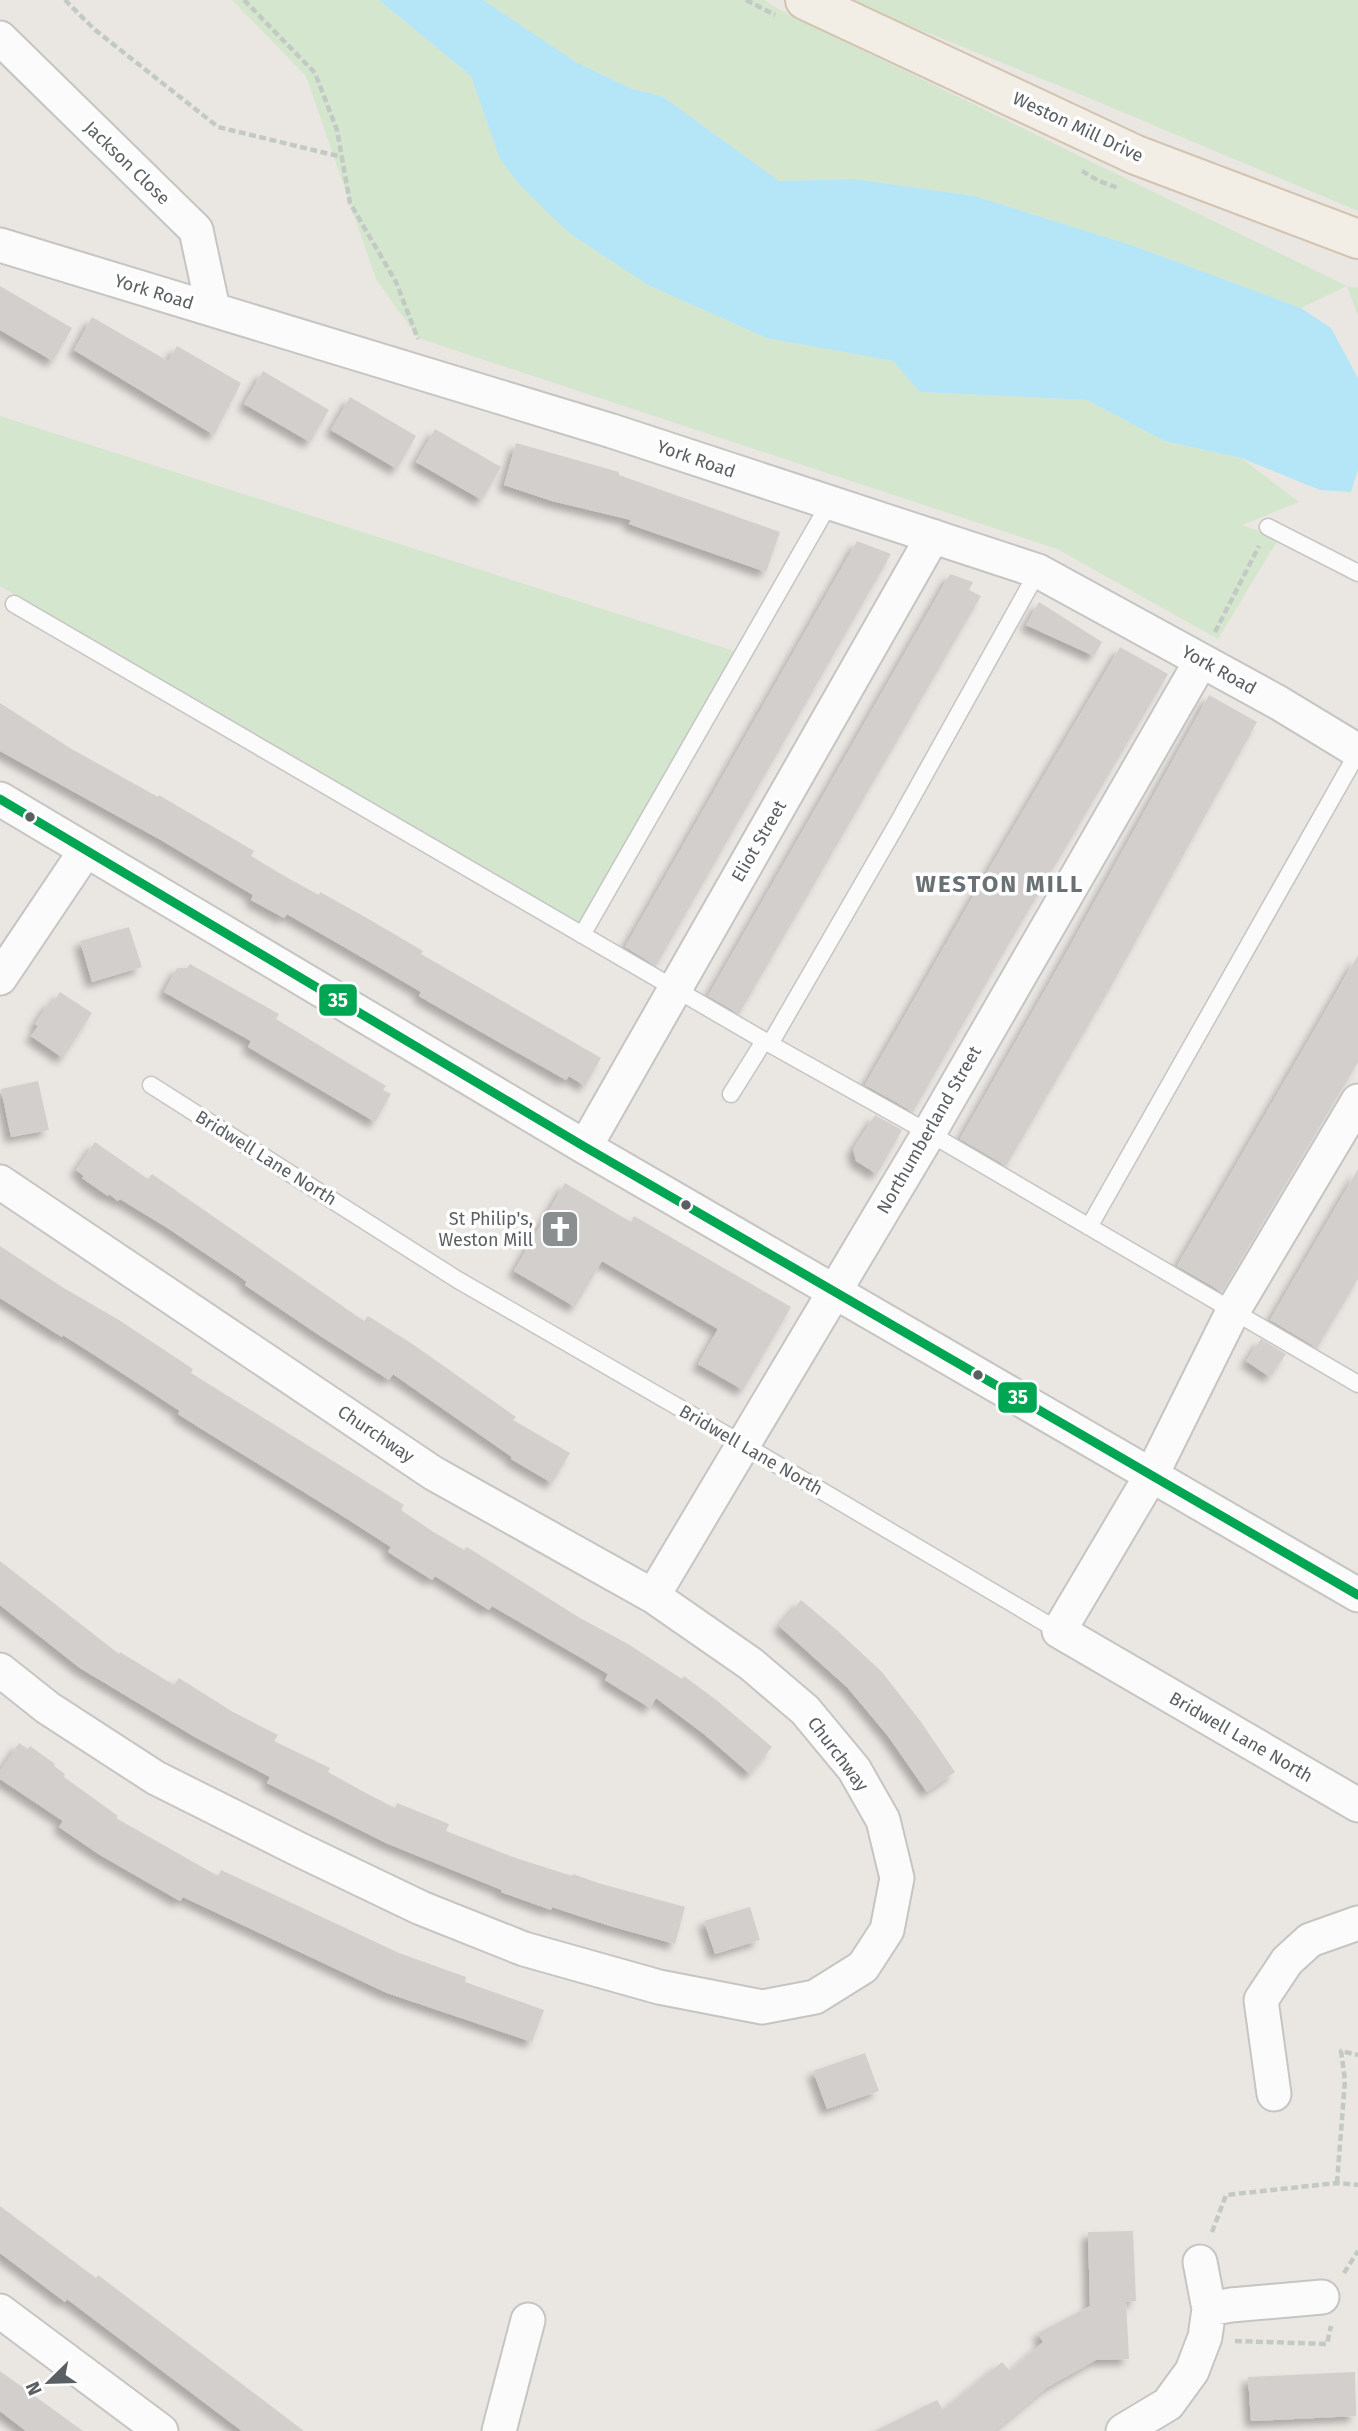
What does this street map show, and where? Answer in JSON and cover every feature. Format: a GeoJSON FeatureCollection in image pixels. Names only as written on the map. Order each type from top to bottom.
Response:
{"type":"FeatureCollection","features":[{"type":"Feature","properties":{"kind":"main road","name":"Weston Mill Drive"},"geometry":{"type":"LineString","coordinates":[[805,0],[1136,155],[1358,239]]}},
{"type":"Feature","properties":{"kind":"street","name":"Jackson Close"},"geometry":{"type":"LineString","coordinates":[[0,38],[196,230],[213,309]]}},
{"type":"Feature","properties":{"kind":"street","name":"York Road"},"geometry":{"type":"LineString","coordinates":[[0,245],[612,431],[1038,571],[1279,703],[1358,752]]}},
{"type":"Feature","properties":{"kind":"street","name":"Eliot Street"},"geometry":{"type":"LineString","coordinates":[[585,1147],[933,536]]}},
{"type":"Feature","properties":{"kind":"street","name":"Northumberland Street"},"geometry":{"type":"LineString","coordinates":[[653,1596],[929,1133],[1201,661]]}},
{"type":"Feature","properties":{"kind":"street"},"geometry":{"type":"LineString","coordinates":[[0,799],[585,1147],[1358,1595]]}},
{"type":"Feature","properties":{"kind":"street"},"geometry":{"type":"LineString","coordinates":[[0,978],[86,850]]}},
{"type":"Feature","properties":{"kind":"street"},"geometry":{"type":"LineString","coordinates":[[1059,1631],[1152,1474],[1233,1311],[1358,1101]]}},
{"type":"Feature","properties":{"kind":"street","name":"Churchway"},"geometry":{"type":"LineString","coordinates":[[0,1182],[433,1473],[653,1596],[751,1664],[805,1710],[854,1769],[883,1820],[897,1878],[887,1930],[863,1967],[815,1997],[762,2007],[659,1987],[524,1949],[421,1908],[156,1778],[48,1708],[0,1670]]}},
{"type":"Feature","properties":{"kind":"street","name":"Bridwell Lane North"},"geometry":{"type":"LineString","coordinates":[[1059,1631],[1358,1805]]}},
{"type":"Feature","properties":{"kind":"street"},"geometry":{"type":"LineString","coordinates":[[1274,2094],[1261,2000],[1287,1961],[1310,1940],[1358,1923]]}},
{"type":"Feature","properties":{"kind":"street"},"geometry":{"type":"LineString","coordinates":[[1124,2431],[1168,2404],[1192,2371],[1205,2337],[1209,2309],[1199,2262]]}},
{"type":"Feature","properties":{"kind":"street"},"geometry":{"type":"LineString","coordinates":[[1209,2309],[1322,2297]]}},
{"type":"Feature","properties":{"kind":"street"},"geometry":{"type":"LineString","coordinates":[[0,2311],[161,2431]]}},
{"type":"Feature","properties":{"kind":"street"},"geometry":{"type":"LineString","coordinates":[[499,2431],[528,2320]]}},
{"type":"Feature","properties":{"kind":"lane"},"geometry":{"type":"LineString","coordinates":[[582,935],[829,504]]}},
{"type":"Feature","properties":{"kind":"lane"},"geometry":{"type":"LineString","coordinates":[[1268,527],[1358,573]]}},
{"type":"Feature","properties":{"kind":"lane"},"geometry":{"type":"LineString","coordinates":[[731,1094],[767,1043],[896,827],[1038,571]]}},
{"type":"Feature","properties":{"kind":"lane"},"geometry":{"type":"LineString","coordinates":[[14,604],[1358,1384]]}},
{"type":"Feature","properties":{"kind":"lane"},"geometry":{"type":"LineString","coordinates":[[1089,1227],[1358,752]]}},
{"type":"Feature","properties":{"kind":"lane","name":"Bridwell Lane North"},"geometry":{"type":"LineString","coordinates":[[151,1085],[458,1280],[1059,1631]]}},
{"type":"Feature","properties":{"kind":"path"},"geometry":{"type":"LineString","coordinates":[[65,0],[94,29],[218,127],[342,157]]}},
{"type":"Feature","properties":{"kind":"path"},"geometry":{"type":"LineString","coordinates":[[244,0],[315,73],[337,130],[350,203],[396,282],[432,376]]}},
{"type":"Feature","properties":{"kind":"path"},"geometry":{"type":"LineString","coordinates":[[1201,661],[1268,527]]}},
{"type":"Feature","properties":{"kind":"path"},"geometry":{"type":"LineString","coordinates":[[1337,2183],[1345,2080],[1341,2051],[1358,2055]]}},
{"type":"Feature","properties":{"kind":"path"},"geometry":{"type":"LineString","coordinates":[[1199,2262],[1226,2194],[1337,2183],[1358,2185]]}},
{"type":"Feature","properties":{"kind":"green space"},"geometry":{"type":"Polygon","coordinates":[[[232,0],[379,0],[471,76],[499,157],[569,233],[648,285],[766,338],[893,361],[920,392],[1087,400],[1164,441],[1241,458],[1299,502],[1242,525],[1279,538],[1218,639],[1057,549],[418,338],[376,279],[306,76],[232,0]]]}},
{"type":"Feature","properties":{"kind":"green space"},"geometry":{"type":"Polygon","coordinates":[[[483,0],[764,0],[1347,286],[1301,308],[1134,246],[975,196],[854,179],[779,181],[662,96],[632,89],[576,62],[483,0]]]}},
{"type":"Feature","properties":{"kind":"green space"},"geometry":{"type":"Polygon","coordinates":[[[846,0],[1358,0],[1358,211],[1077,93],[846,0]]]}},
{"type":"Feature","properties":{"kind":"green space"},"geometry":{"type":"Polygon","coordinates":[[[1347,286],[1358,288],[1358,316],[1347,286]]]}},
{"type":"Feature","properties":{"kind":"green space"},"geometry":{"type":"Polygon","coordinates":[[[0,416],[737,652],[580,923],[0,586],[0,416]]]}},
{"type":"Feature","properties":{"kind":"water"},"geometry":{"type":"Polygon","coordinates":[[[379,0],[483,0],[576,62],[632,89],[662,96],[779,181],[854,179],[975,196],[1134,246],[1301,308],[1331,328],[1358,378],[1358,470],[1351,492],[1320,490],[1241,458],[1164,441],[1087,400],[920,392],[893,361],[766,338],[648,285],[569,233],[518,183],[499,157],[471,76],[379,0]]]}},
{"type":"Feature","properties":{"kind":"building"},"geometry":{"type":"Polygon","coordinates":[[[0,286],[72,328],[53,361],[0,330],[0,286]]]}},
{"type":"Feature","properties":{"kind":"building"},"geometry":{"type":"Polygon","coordinates":[[[92,317],[168,361],[177,346],[241,383],[214,435],[74,350],[92,317]]]}},
{"type":"Feature","properties":{"kind":"building"},"geometry":{"type":"Polygon","coordinates":[[[263,371],[329,410],[310,442],[244,404],[263,371]]]}},
{"type":"Feature","properties":{"kind":"building"},"geometry":{"type":"Polygon","coordinates":[[[350,397],[416,436],[397,469],[331,430],[350,397]]]}},
{"type":"Feature","properties":{"kind":"building"},"geometry":{"type":"Polygon","coordinates":[[[435,429],[501,467],[482,500],[416,462],[435,429]]]}},
{"type":"Feature","properties":{"kind":"building"},"geometry":{"type":"Polygon","coordinates":[[[516,443],[619,472],[619,475],[780,532],[766,572],[629,524],[631,520],[552,501],[504,485],[516,443]]]}},
{"type":"Feature","properties":{"kind":"building"},"geometry":{"type":"Polygon","coordinates":[[[857,541],[891,554],[656,966],[625,947],[857,541]]]}},
{"type":"Feature","properties":{"kind":"building"},"geometry":{"type":"Polygon","coordinates":[[[950,574],[973,582],[969,590],[981,596],[739,1014],[708,996],[950,574]]]}},
{"type":"Feature","properties":{"kind":"building"},"geometry":{"type":"Polygon","coordinates":[[[1039,602],[1102,642],[1094,656],[1026,625],[1039,602]]]}},
{"type":"Feature","properties":{"kind":"building"},"geometry":{"type":"Polygon","coordinates":[[[1120,647],[1168,674],[913,1112],[865,1085],[1120,647]]]}},
{"type":"Feature","properties":{"kind":"building"},"geometry":{"type":"Polygon","coordinates":[[[1209,695],[1257,722],[1109,990],[1006,1166],[960,1139],[1209,695]]]}},
{"type":"Feature","properties":{"kind":"building"},"geometry":{"type":"Polygon","coordinates":[[[0,703],[70,748],[158,797],[159,795],[254,851],[251,856],[286,877],[365,917],[423,951],[421,954],[601,1058],[585,1086],[569,1076],[566,1080],[476,1029],[419,996],[421,992],[365,959],[287,914],[284,918],[251,900],[253,895],[161,840],[0,751],[0,703]]]}},
{"type":"Feature","properties":{"kind":"building"},"geometry":{"type":"Polygon","coordinates":[[[129,927],[142,967],[92,982],[80,941],[129,927]]]}},
{"type":"Feature","properties":{"kind":"building"},"geometry":{"type":"Polygon","coordinates":[[[1358,955],[1358,1062],[1222,1292],[1177,1266],[1358,955]]]}},
{"type":"Feature","properties":{"kind":"building"},"geometry":{"type":"Polygon","coordinates":[[[190,964],[279,1014],[276,1019],[386,1086],[383,1090],[391,1094],[375,1122],[248,1047],[251,1041],[164,992],[177,968],[187,968],[190,964]]]}},
{"type":"Feature","properties":{"kind":"building"},"geometry":{"type":"Polygon","coordinates":[[[60,992],[92,1013],[63,1058],[31,1036],[38,1026],[35,1024],[50,1001],[53,1003],[60,992]]]}},
{"type":"Feature","properties":{"kind":"building"},"geometry":{"type":"Polygon","coordinates":[[[38,1081],[49,1130],[11,1137],[1,1089],[38,1081]]]}},
{"type":"Feature","properties":{"kind":"building"},"geometry":{"type":"Polygon","coordinates":[[[875,1115],[902,1130],[877,1174],[856,1161],[853,1149],[875,1115]]]}},
{"type":"Feature","properties":{"kind":"building"},"geometry":{"type":"Polygon","coordinates":[[[95,1142],[148,1179],[152,1174],[364,1321],[368,1316],[411,1343],[516,1417],[513,1420],[570,1453],[552,1483],[511,1459],[512,1457],[393,1374],[389,1380],[245,1285],[247,1282],[239,1276],[166,1227],[120,1199],[118,1201],[109,1194],[108,1196],[82,1178],[84,1176],[76,1170],[95,1142]]]}},
{"type":"Feature","properties":{"kind":"building"},"geometry":{"type":"Polygon","coordinates":[[[1358,1169],[1358,1279],[1317,1348],[1270,1320],[1358,1169]]]}},
{"type":"Feature","properties":{"kind":"building"},"geometry":{"type":"Polygon","coordinates":[[[565,1183],[631,1222],[634,1216],[791,1307],[743,1390],[698,1364],[718,1329],[602,1261],[575,1307],[514,1271],[565,1183]]]}},
{"type":"Feature","properties":{"kind":"building"},"geometry":{"type":"Polygon","coordinates":[[[0,1246],[193,1369],[191,1373],[404,1505],[401,1510],[432,1531],[464,1550],[467,1547],[682,1679],[684,1676],[772,1747],[750,1774],[704,1734],[656,1698],[650,1708],[605,1680],[608,1674],[578,1656],[492,1606],[489,1610],[435,1576],[432,1580],[388,1552],[391,1547],[178,1414],[180,1411],[96,1356],[0,1298],[0,1246]]]}},
{"type":"Feature","properties":{"kind":"building"},"geometry":{"type":"Polygon","coordinates":[[[1261,1339],[1286,1354],[1270,1377],[1246,1361],[1261,1339]]]}},
{"type":"Feature","properties":{"kind":"building"},"geometry":{"type":"Polygon","coordinates":[[[0,1561],[119,1654],[120,1652],[174,1685],[179,1678],[233,1712],[278,1735],[274,1741],[330,1768],[328,1772],[395,1808],[397,1803],[449,1824],[446,1831],[513,1857],[685,1907],[675,1944],[552,1907],[551,1910],[501,1892],[502,1890],[386,1843],[267,1783],[270,1777],[195,1737],[80,1668],[0,1605],[0,1561]]]}},
{"type":"Feature","properties":{"kind":"building"},"geometry":{"type":"Polygon","coordinates":[[[801,1600],[882,1672],[955,1772],[927,1792],[888,1736],[848,1688],[779,1626],[801,1600]]]}},
{"type":"Feature","properties":{"kind":"building"},"geometry":{"type":"Polygon","coordinates":[[[19,1743],[28,1749],[30,1746],[55,1764],[54,1766],[65,1774],[64,1777],[118,1816],[116,1818],[218,1876],[221,1870],[399,1953],[466,1977],[465,1982],[544,2010],[532,2042],[387,1993],[183,1897],[180,1901],[100,1855],[59,1827],[63,1821],[0,1779],[0,1771],[19,1743]]]}},
{"type":"Feature","properties":{"kind":"building"},"geometry":{"type":"Polygon","coordinates":[[[750,1907],[760,1940],[715,1954],[704,1921],[750,1907]]]}},
{"type":"Feature","properties":{"kind":"building"},"geometry":{"type":"Polygon","coordinates":[[[865,2053],[879,2091],[827,2109],[813,2071],[865,2053]]]}},
{"type":"Feature","properties":{"kind":"building"},"geometry":{"type":"Polygon","coordinates":[[[0,2206],[96,2278],[98,2275],[304,2431],[242,2431],[67,2299],[65,2302],[0,2253],[0,2206]]]}},
{"type":"Feature","properties":{"kind":"building"},"geometry":{"type":"Polygon","coordinates":[[[1133,2231],[1136,2301],[1126,2302],[1129,2359],[1096,2360],[1046,2388],[994,2431],[875,2431],[937,2400],[943,2410],[1002,2362],[1010,2371],[1043,2342],[1038,2333],[1090,2306],[1088,2232],[1133,2231]]]}},
{"type":"Feature","properties":{"kind":"building"},"geometry":{"type":"Polygon","coordinates":[[[0,2371],[83,2431],[26,2431],[0,2411],[0,2371]]]}},
{"type":"Feature","properties":{"kind":"building"},"geometry":{"type":"Polygon","coordinates":[[[1355,2372],[1356,2416],[1251,2421],[1248,2377],[1355,2372]]]}},
{"type":"Feature","properties":{"kind":"transit line","name":"35"},"geometry":{"type":"LineString","coordinates":[[0,799],[585,1147],[1358,1595]]}},
{"type":"Feature","properties":{"kind":"place","name":"St Philip's, Weston Mill"},"geometry":{"type":"Point","coordinates":[560,1229]}},
{"type":"Feature","properties":{"kind":"district","name":"WESTON MILL"},"geometry":{"type":"Point","coordinates":[1000,884]}}]}
